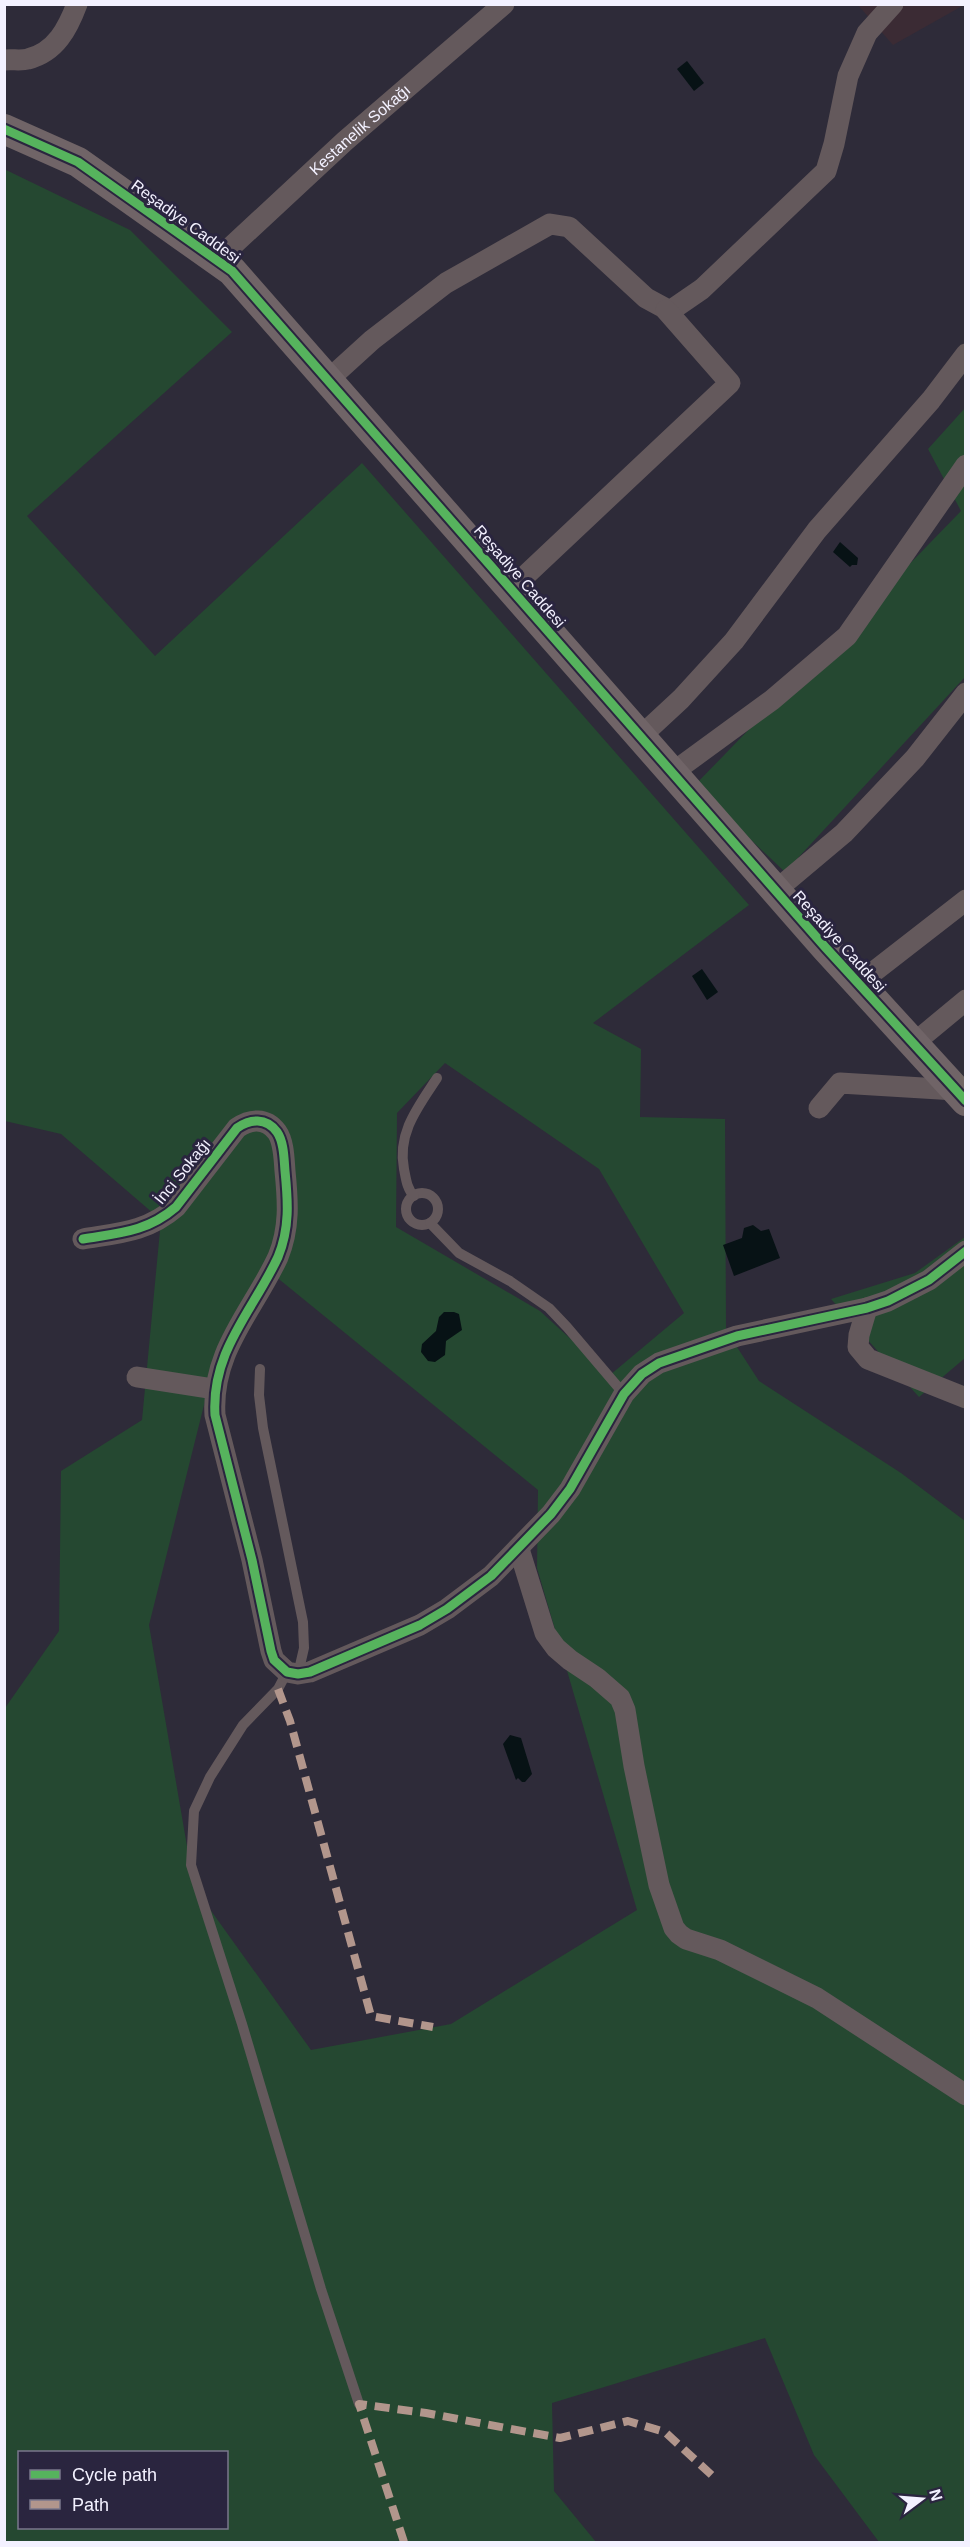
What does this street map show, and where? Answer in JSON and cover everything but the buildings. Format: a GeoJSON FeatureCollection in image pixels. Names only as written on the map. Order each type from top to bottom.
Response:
{"type":"FeatureCollection","features":[{"type":"Feature","properties":{"kind":"street"},"geometry":{"type":"LineString","coordinates":[[4,60],[28,59],[53,46],[68,29],[77,4]]}},
{"type":"Feature","properties":{"kind":"street","name":"Kestanelik Sokağı"},"geometry":{"type":"LineString","coordinates":[[218,259],[345,141],[504,4]]}},
{"type":"Feature","properties":{"kind":"street"},"geometry":{"type":"LineString","coordinates":[[666,310],[670,311],[702,289],[826,171],[848,76],[867,33],[893,4]]}},
{"type":"Feature","properties":{"kind":"street","name":"Reşadiye Caddesi"},"geometry":{"type":"LineString","coordinates":[[4,129],[78,162],[232,271],[775,891],[961,1096]]}},
{"type":"Feature","properties":{"kind":"street"},"geometry":{"type":"LineString","coordinates":[[328,380],[372,340],[446,283],[550,224],[569,227],[646,298],[666,310],[730,383],[511,589]]}},
{"type":"Feature","properties":{"kind":"street"},"geometry":{"type":"LineString","coordinates":[[640,737],[681,699],[734,641],[817,530],[931,400],[966,354]]}},
{"type":"Feature","properties":{"kind":"street"},"geometry":{"type":"LineString","coordinates":[[672,773],[772,700],[846,636],[966,465]]}},
{"type":"Feature","properties":{"kind":"street"},"geometry":{"type":"LineString","coordinates":[[775,891],[844,833],[915,758],[966,693]]}},
{"type":"Feature","properties":{"kind":"street"},"geometry":{"type":"LineString","coordinates":[[858,984],[966,900]]}},
{"type":"Feature","properties":{"kind":"street"},"geometry":{"type":"LineString","coordinates":[[913,1044],[966,1000]]}},
{"type":"Feature","properties":{"kind":"street"},"geometry":{"type":"LineString","coordinates":[[819,1108],[840,1083],[961,1096]]}},
{"type":"Feature","properties":{"kind":"street","name":"İnci Sokağı"},"geometry":{"type":"LineString","coordinates":[[83,1239],[135,1231],[165,1217],[176,1207],[237,1128],[245,1123],[259,1121],[273,1127],[280,1136],[283,1148],[289,1212],[278,1256],[238,1327],[221,1364],[214,1389]]}},
{"type":"Feature","properties":{"kind":"street"},"geometry":{"type":"LineString","coordinates":[[137,1377],[214,1389],[215,1415],[252,1560],[274,1660],[292,1673],[310,1672],[420,1625],[470,1593],[519,1549],[551,1514],[570,1489],[624,1394],[642,1374],[659,1363],[737,1336],[867,1308],[888,1301],[922,1284],[950,1266],[966,1251]]}},
{"type":"Feature","properties":{"kind":"street"},"geometry":{"type":"LineString","coordinates":[[867,1308],[858,1347],[868,1359],[966,1398]]}},
{"type":"Feature","properties":{"kind":"street"},"geometry":{"type":"LineString","coordinates":[[519,1549],[545,1633],[556,1648],[620,1698],[626,1710],[644,1820],[659,1885],[674,1928],[686,1939],[720,1950],[817,1998],[966,2095]]}},
{"type":"Feature","properties":{"kind":"lane"},"geometry":{"type":"LineString","coordinates":[[414,1196],[405,1177],[402,1145],[413,1114],[437,1078]]}},
{"type":"Feature","properties":{"kind":"lane"},"geometry":{"type":"LineString","coordinates":[[426,1194],[436,1201],[437,1213],[430,1223],[418,1224],[409,1218],[407,1206],[414,1196],[426,1194]]}},
{"type":"Feature","properties":{"kind":"lane"},"geometry":{"type":"LineString","coordinates":[[430,1223],[459,1253],[510,1281],[549,1308],[624,1394]]}},
{"type":"Feature","properties":{"kind":"lane"},"geometry":{"type":"LineString","coordinates":[[260,1370],[259,1395],[263,1428],[303,1622],[304,1648],[292,1673],[243,1725],[210,1778],[194,1811],[191,1865],[242,2024],[321,2289],[359,2404]]}},
{"type":"Feature","properties":{"kind":"shaded area"},"geometry":{"type":"Polygon","coordinates":[[[858,5],[964,5],[893,45],[858,5]]]}},
{"type":"Feature","properties":{"kind":"shaded area"},"geometry":{"type":"Polygon","coordinates":[[[687,61],[704,83],[694,91],[677,69],[687,61]]]}},
{"type":"Feature","properties":{"kind":"shaded area"},"geometry":{"type":"Polygon","coordinates":[[[840,542],[858,558],[857,565],[850,567],[833,552],[840,542]]]}},
{"type":"Feature","properties":{"kind":"shaded area"},"geometry":{"type":"Polygon","coordinates":[[[702,969],[718,992],[707,1000],[692,976],[702,969]]]}},
{"type":"Feature","properties":{"kind":"shaded area"},"geometry":{"type":"Polygon","coordinates":[[[753,1225],[761,1231],[769,1229],[780,1258],[734,1276],[723,1245],[742,1238],[744,1228],[753,1225]]]}},
{"type":"Feature","properties":{"kind":"shaded area"},"geometry":{"type":"Polygon","coordinates":[[[444,1312],[459,1314],[462,1330],[446,1341],[445,1355],[435,1362],[428,1361],[421,1352],[422,1344],[436,1331],[439,1317],[444,1312]]]}},
{"type":"Feature","properties":{"kind":"shaded area"},"geometry":{"type":"Polygon","coordinates":[[[510,1735],[521,1738],[532,1774],[525,1782],[518,1778],[516,1780],[503,1744],[510,1735]]]}},
{"type":"Feature","properties":{"kind":"green space"},"geometry":{"type":"Polygon","coordinates":[[[4,169],[130,230],[232,332],[27,516],[155,656],[362,463],[749,905],[593,1023],[641,1049],[640,1117],[725,1119],[726,1330],[759,1381],[901,1473],[965,1521],[965,2542],[879,2542],[814,2455],[765,2338],[552,2403],[554,2491],[596,2542],[5,2542],[5,1708],[59,1631],[61,1471],[142,1420],[161,1220],[61,1134],[5,1121],[4,169]],[[445,1063],[397,1113],[396,1227],[540,1311],[610,1375],[684,1313],[599,1169],[445,1063]],[[264,1267],[207,1393],[149,1625],[194,1887],[311,2050],[451,2024],[637,1910],[537,1568],[538,1490],[264,1267]]]}},
{"type":"Feature","properties":{"kind":"green space"},"geometry":{"type":"Polygon","coordinates":[[[965,408],[965,677],[785,872],[694,786],[961,511],[928,449],[965,408]]]}},
{"type":"Feature","properties":{"kind":"green space"},"geometry":{"type":"Polygon","coordinates":[[[965,1237],[965,1358],[919,1397],[831,1299],[915,1273],[965,1237]]]}},
{"type":"Feature","properties":{"kind":"marked path"},"geometry":{"type":"LineString","coordinates":[[278,1689],[290,1721],[371,2016],[433,2027]]}},
{"type":"Feature","properties":{"kind":"marked path"},"geometry":{"type":"LineString","coordinates":[[404,2542],[359,2404],[426,2413],[560,2438],[628,2421],[665,2432],[716,2479]]}},
{"type":"Feature","properties":{"kind":"cycle path"},"geometry":{"type":"LineString","coordinates":[[4,129],[78,162],[232,271],[826,948],[966,1101]]}},
{"type":"Feature","properties":{"kind":"cycle path"},"geometry":{"type":"LineString","coordinates":[[83,1239],[143,1227],[165,1215],[176,1207],[237,1128],[242,1125],[258,1121],[268,1124],[277,1132],[283,1151],[287,1193],[285,1236],[268,1277],[227,1351],[216,1392],[215,1415],[252,1560],[271,1651],[274,1660],[287,1672],[298,1674],[310,1672],[420,1625],[447,1609],[491,1576],[551,1514],[570,1489],[624,1394],[642,1374],[659,1363],[737,1336],[867,1308],[888,1301],[929,1280],[966,1251]]}}]}
